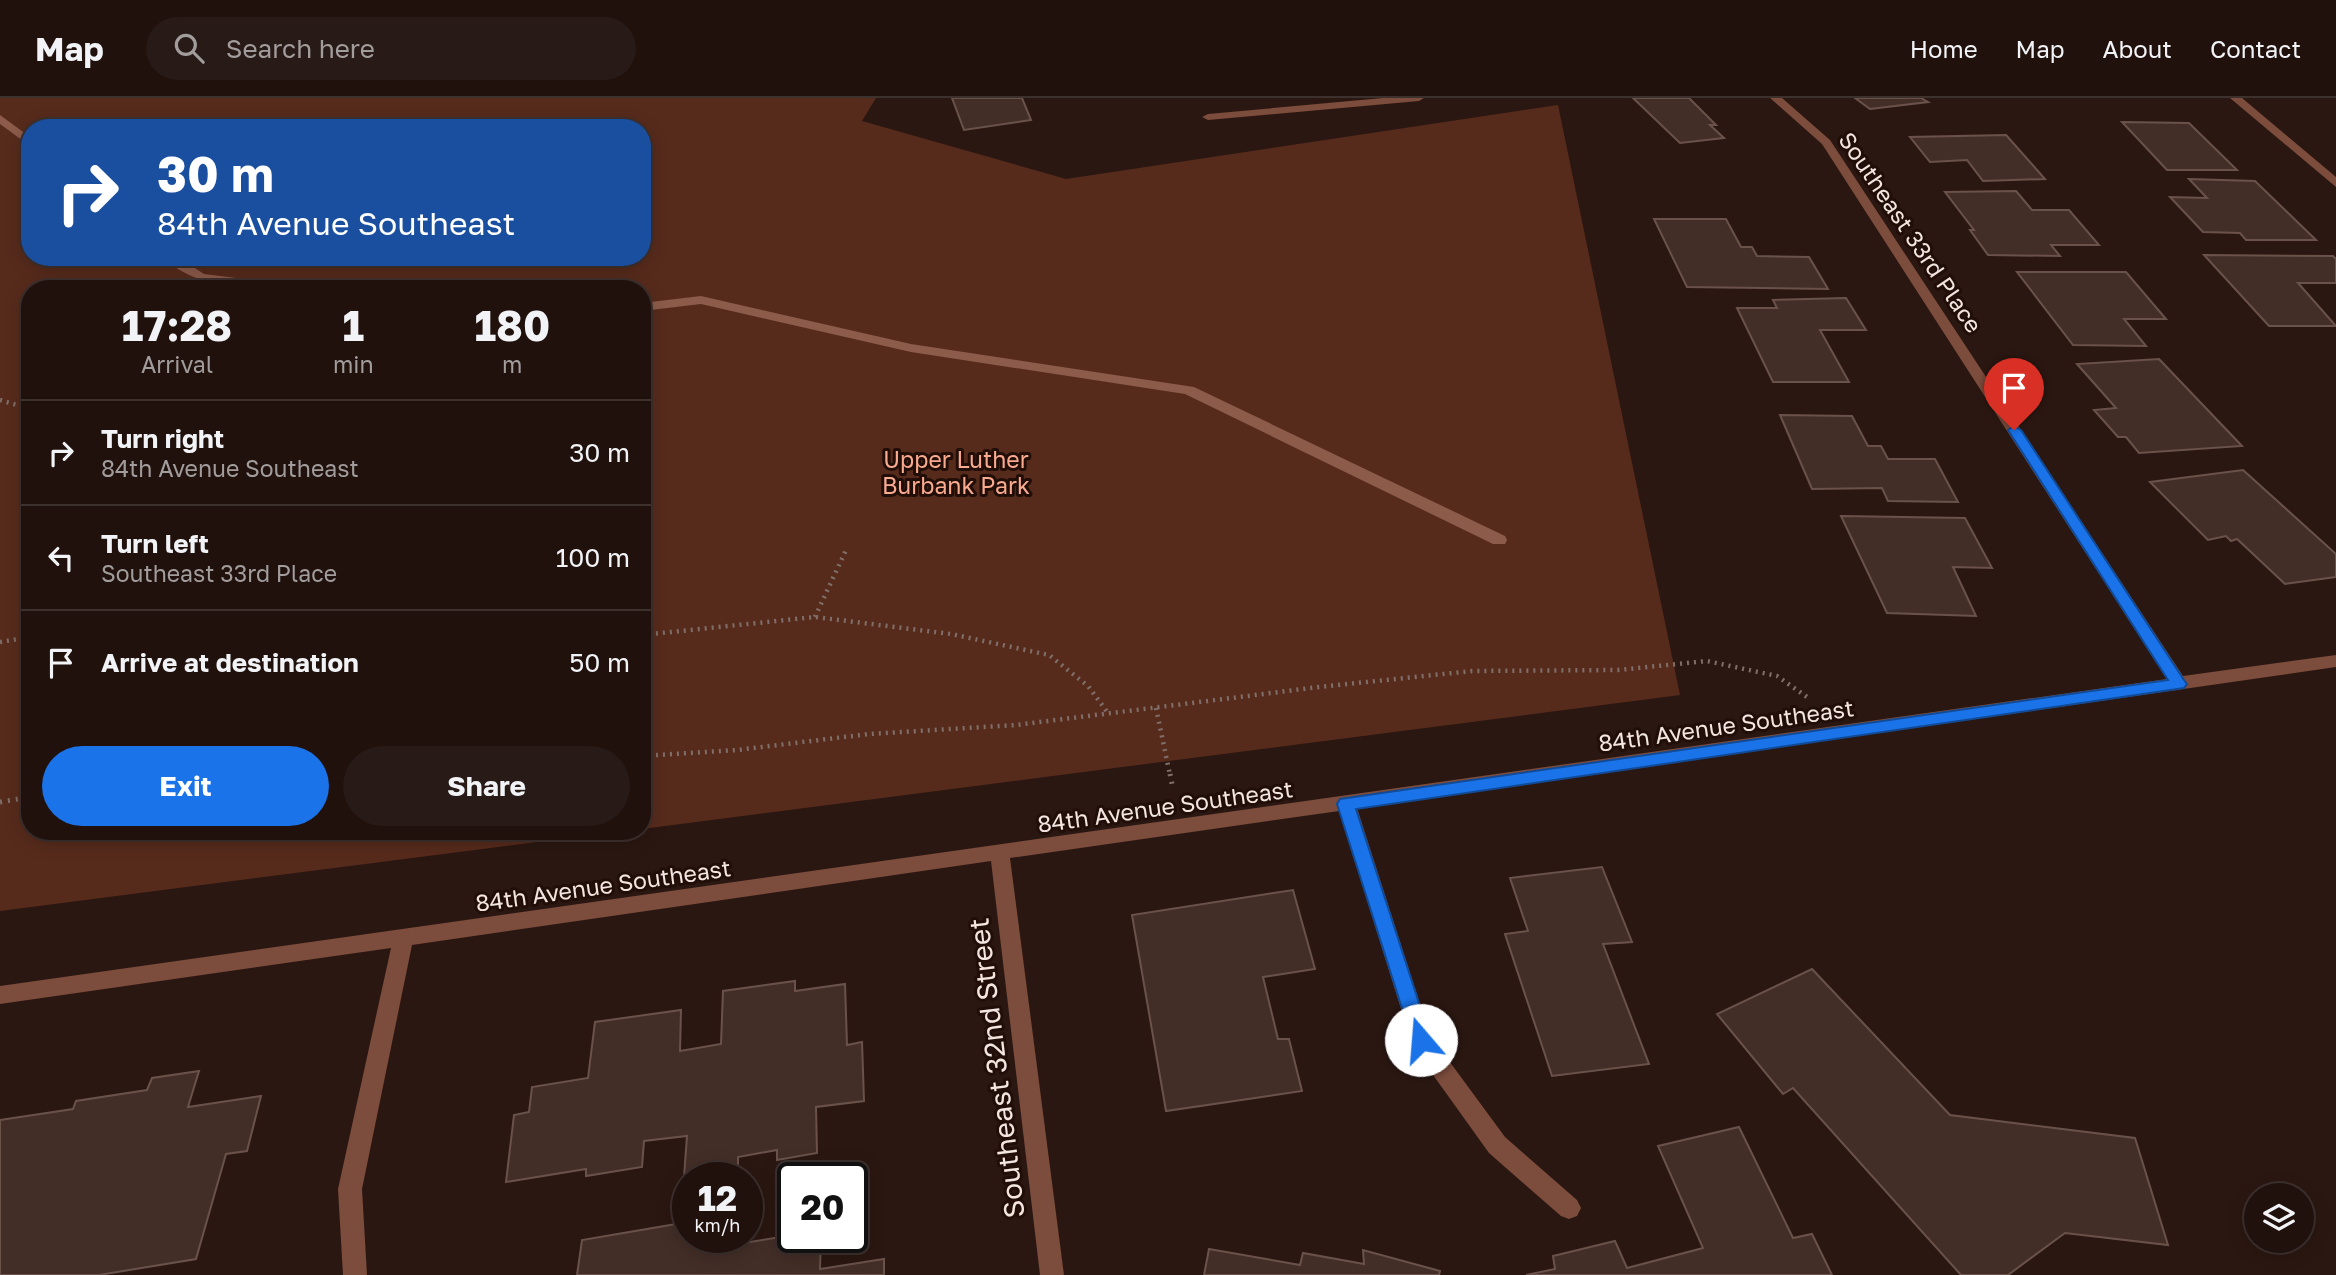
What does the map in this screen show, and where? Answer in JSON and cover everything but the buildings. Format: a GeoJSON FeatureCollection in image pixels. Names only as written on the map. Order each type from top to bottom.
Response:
{"type":"FeatureCollection","features":[{"type":"Feature","properties":{"kind":"street"},"geometry":{"type":"LineString","coordinates":[[1208,117],[1419,98]]}},
{"type":"Feature","properties":{"kind":"street","name":"Southeast 33rd Place"},"geometry":{"type":"LineString","coordinates":[[1775,98],[1826,142],[2179,684]]}},
{"type":"Feature","properties":{"kind":"street"},"geometry":{"type":"LineString","coordinates":[[2235,98],[2336,183]]}},
{"type":"Feature","properties":{"kind":"street","name":"84th Avenue Southeast"},"geometry":{"type":"LineString","coordinates":[[0,995],[2336,661]]}},
{"type":"Feature","properties":{"kind":"street"},"geometry":{"type":"LineString","coordinates":[[1346,804],[1421,1040],[1497,1145],[1569,1208]]}},
{"type":"Feature","properties":{"kind":"street","name":"Southeast 32nd Street"},"geometry":{"type":"LineString","coordinates":[[1000,854],[1052,1275]]}},
{"type":"Feature","properties":{"kind":"street"},"geometry":{"type":"LineString","coordinates":[[355,1275],[350,1189],[403,938]]}},
{"type":"Feature","properties":{"kind":"path"},"geometry":{"type":"LineString","coordinates":[[0,400],[21,406]]}},
{"type":"Feature","properties":{"kind":"path"},"geometry":{"type":"LineString","coordinates":[[815,617],[846,550]]}},
{"type":"Feature","properties":{"kind":"path"},"geometry":{"type":"LineString","coordinates":[[651,634],[815,617],[951,634],[1049,655],[1088,686],[1108,713]]}},
{"type":"Feature","properties":{"kind":"path"},"geometry":{"type":"LineString","coordinates":[[0,642],[21,638]]}},
{"type":"Feature","properties":{"kind":"path"},"geometry":{"type":"LineString","coordinates":[[651,755],[737,750],[869,734],[1016,725],[1319,687],[1472,671],[1618,670],[1706,661],[1777,676],[1855,731]]}},
{"type":"Feature","properties":{"kind":"path"},"geometry":{"type":"LineString","coordinates":[[1156,708],[1170,782],[1186,827]]}},
{"type":"Feature","properties":{"kind":"path"},"geometry":{"type":"LineString","coordinates":[[0,802],[21,798]]}},
{"type":"Feature","properties":{"kind":"green space","name":"Upper Luther Burbank Park"},"geometry":{"type":"Polygon","coordinates":[[[0,98],[876,98],[862,121],[1066,179],[1558,105],[1680,695],[651,828],[651,280],[21,280],[21,840],[552,840],[0,911],[0,98]]]}},
{"type":"Feature","properties":{"kind":"waterway"},"geometry":{"type":"LineString","coordinates":[[0,118],[21,136]]}},
{"type":"Feature","properties":{"kind":"waterway"},"geometry":{"type":"LineString","coordinates":[[183,266],[201,277],[224,280]]}},
{"type":"Feature","properties":{"kind":"waterway"},"geometry":{"type":"LineString","coordinates":[[651,306],[701,300],[911,348],[1189,390],[1499,540]]}},
{"type":"Feature","properties":{"kind":"route"},"geometry":{"type":"LineString","coordinates":[[1421,1040],[1346,804],[2179,684],[2014,430]]}}]}
